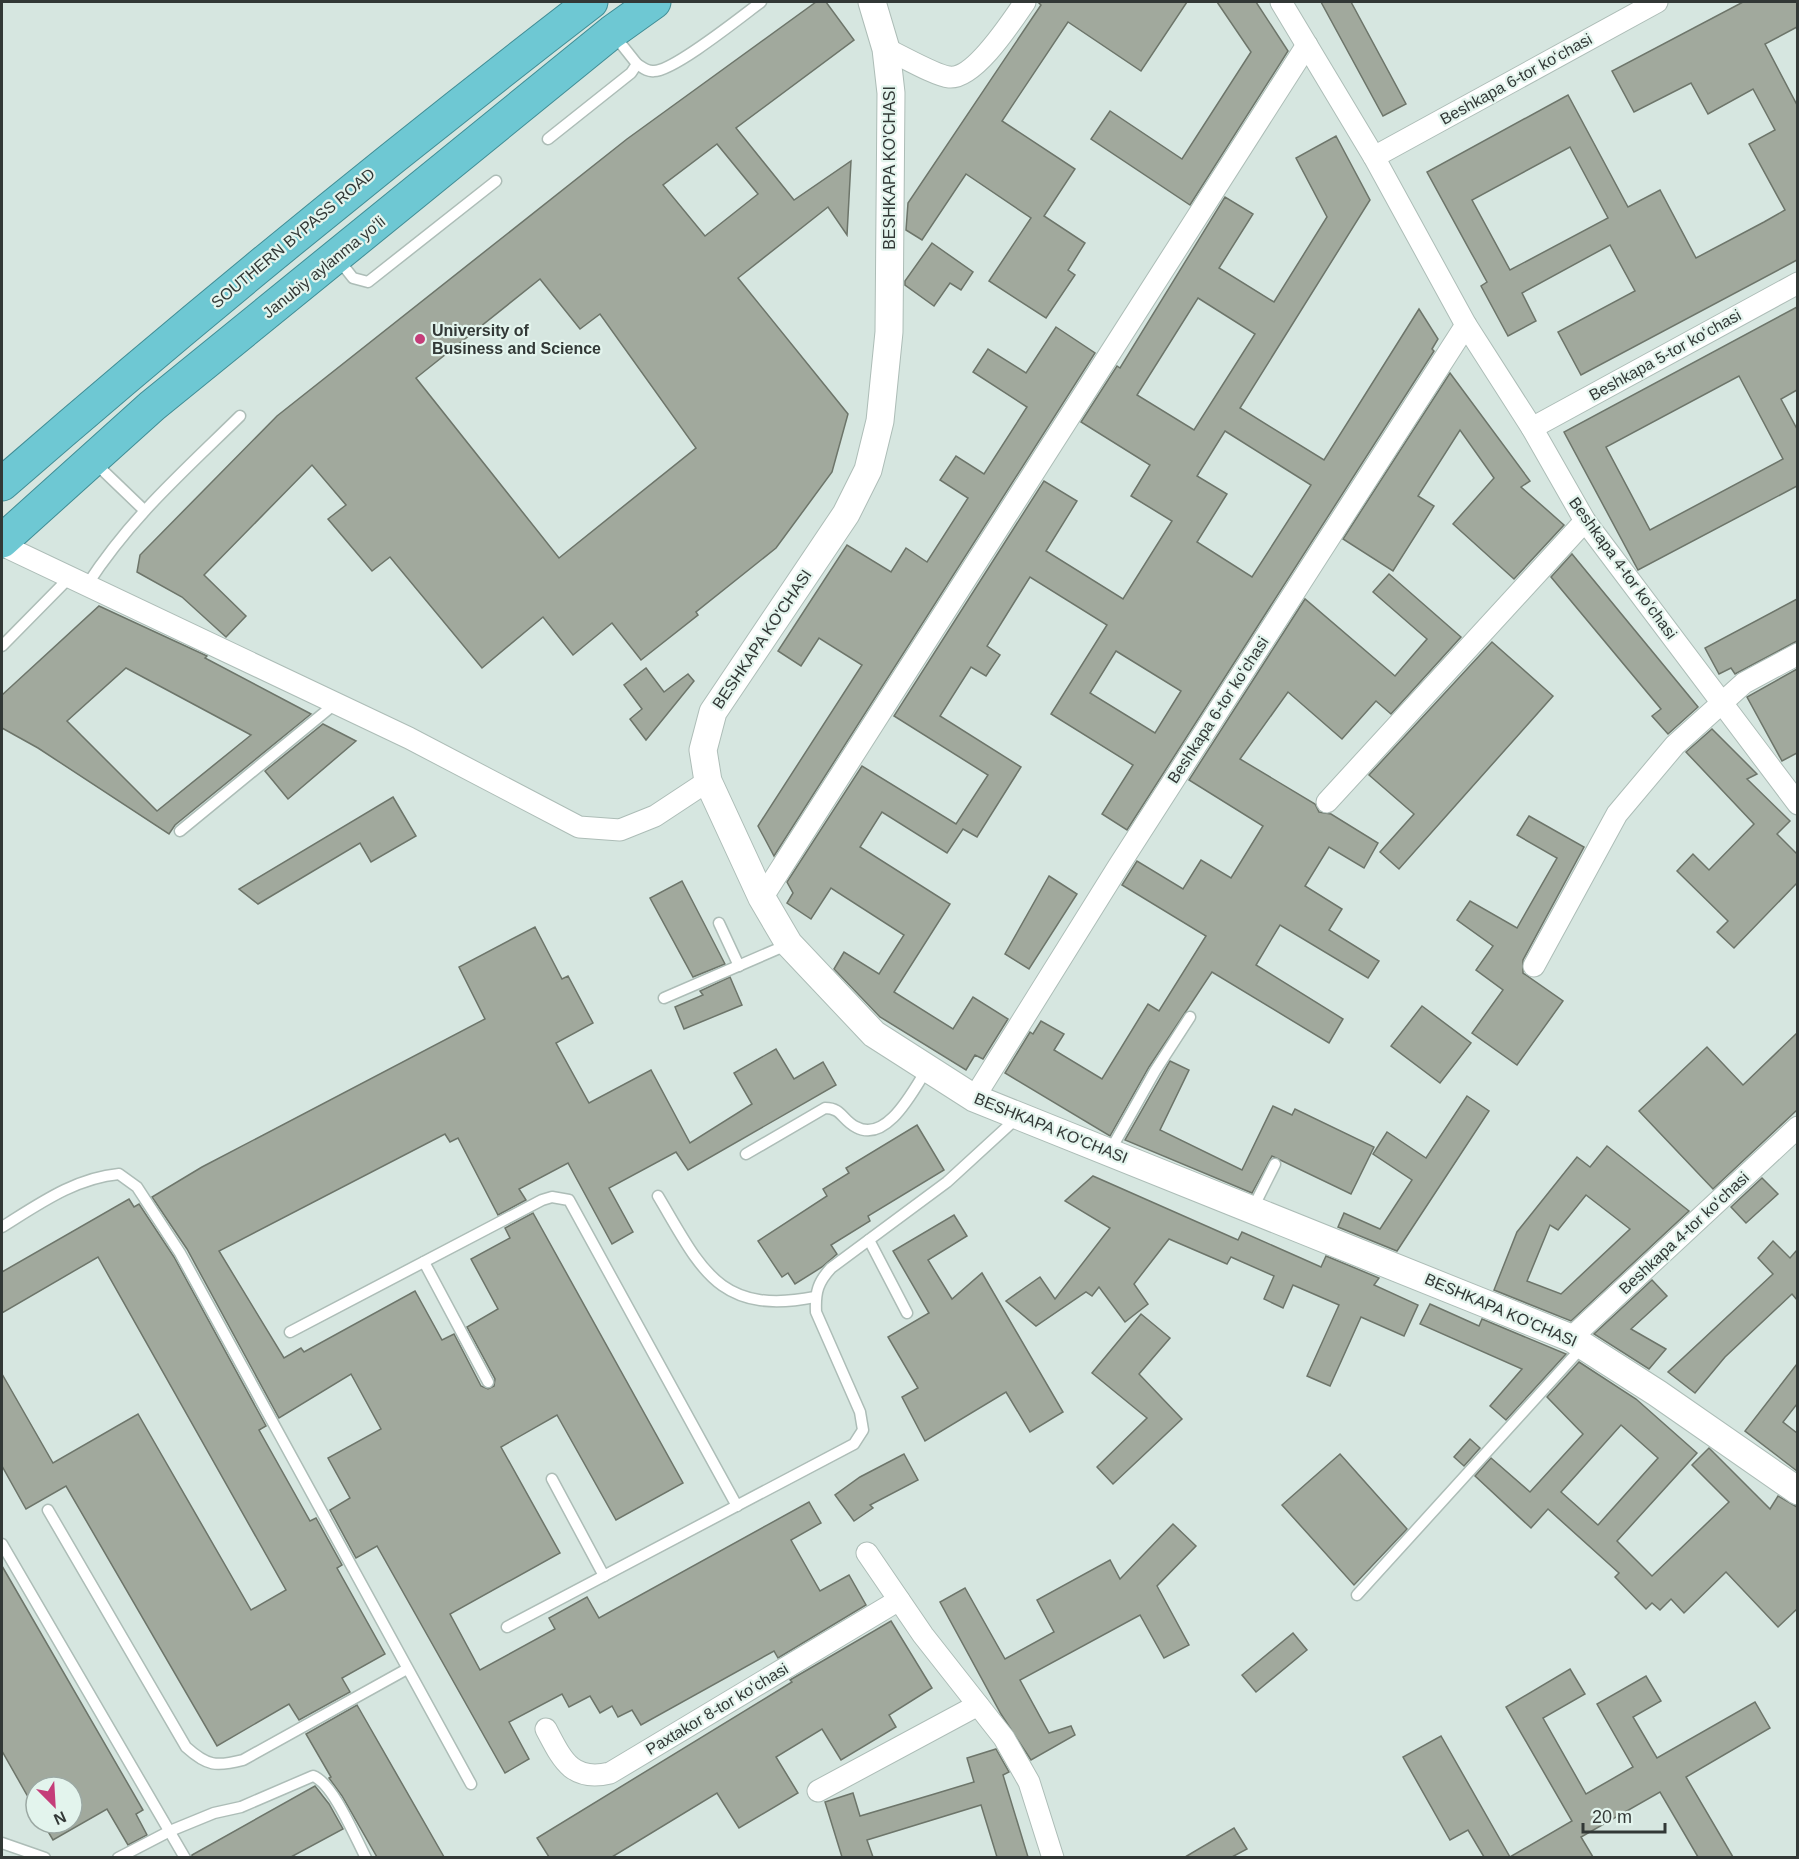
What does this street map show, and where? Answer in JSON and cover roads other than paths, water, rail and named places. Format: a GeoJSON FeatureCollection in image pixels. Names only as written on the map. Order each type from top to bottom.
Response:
{"type":"FeatureCollection","features":[{"type":"Feature","properties":{"kind":"highway","name":"SOUTHERN BYPASS ROAD"},"geometry":{"type":"LineString","coordinates":[[2,484],[128,374],[400,150],[591,2]]}},
{"type":"Feature","properties":{"kind":"highway","name":"Janubiy aylanma yoʻli"},"geometry":{"type":"LineString","coordinates":[[2,543],[152,406],[612,32],[654,2]]}},
{"type":"Feature","properties":{"kind":"street","name":"BESHKAPA KO'CHASI"},"geometry":{"type":"LineString","coordinates":[[872,2],[886,49],[891,93],[889,332],[880,421],[868,470],[846,514],[713,712],[703,750],[708,781],[762,898],[789,944],[874,1034],[974,1098],[1252,1208],[1577,1341],[1797,1491]]}},
{"type":"Feature","properties":{"kind":"street"},"geometry":{"type":"LineString","coordinates":[[886,49],[949,77],[964,75],[981,60],[1025,2]]}},
{"type":"Feature","properties":{"kind":"street","name":"Beshkapa 4-tor koʻchasi"},"geometry":{"type":"LineString","coordinates":[[1281,2],[1374,157],[1466,325],[1532,428],[1585,521],[1797,804]]}},
{"type":"Feature","properties":{"kind":"street","name":"Beshkapa 6-tor koʻchasi"},"geometry":{"type":"LineString","coordinates":[[1374,157],[1657,2]]}},
{"type":"Feature","properties":{"kind":"street"},"geometry":{"type":"LineString","coordinates":[[762,898],[1307,45]]}},
{"type":"Feature","properties":{"kind":"street","name":"Beshkapa 5-tor koʻchasi"},"geometry":{"type":"LineString","coordinates":[[1532,428],[1797,283]]}},
{"type":"Feature","properties":{"kind":"street","name":"Beshkapa 6-tor koʻchasi"},"geometry":{"type":"LineString","coordinates":[[974,1098],[1118,867],[1466,325]]}},
{"type":"Feature","properties":{"kind":"street"},"geometry":{"type":"LineString","coordinates":[[1327,802],[1585,521]]}},
{"type":"Feature","properties":{"kind":"street"},"geometry":{"type":"LineString","coordinates":[[2,543],[409,738],[579,827],[620,830],[655,816],[708,781]]}},
{"type":"Feature","properties":{"kind":"street"},"geometry":{"type":"LineString","coordinates":[[1534,966],[1617,814],[1675,745],[1744,683],[1797,654]]}},
{"type":"Feature","properties":{"kind":"street","name":"Beshkapa 4-tor koʻchasi"},"geometry":{"type":"LineString","coordinates":[[1577,1341],[1797,1127]]}},
{"type":"Feature","properties":{"kind":"street"},"geometry":{"type":"LineString","coordinates":[[867,1553],[899,1600],[1004,1737],[1029,1782],[1053,1857]]}},
{"type":"Feature","properties":{"kind":"street","name":"Paxtakor 8-tor koʻchasi"},"geometry":{"type":"LineString","coordinates":[[546,1730],[566,1764],[590,1775],[610,1773],[899,1600]]}},
{"type":"Feature","properties":{"kind":"street"},"geometry":{"type":"LineString","coordinates":[[818,1791],[978,1705]]}},
{"type":"Feature","properties":{"kind":"lane"},"geometry":{"type":"LineString","coordinates":[[612,32],[637,64],[652,72],[669,66],[761,2]]}},
{"type":"Feature","properties":{"kind":"lane"},"geometry":{"type":"LineString","coordinates":[[548,139],[623,81],[637,64]]}},
{"type":"Feature","properties":{"kind":"lane"},"geometry":{"type":"LineString","coordinates":[[336,257],[353,278],[368,282],[496,181]]}},
{"type":"Feature","properties":{"kind":"lane"},"geometry":{"type":"LineString","coordinates":[[2,646],[78,581],[143,509],[240,416]]}},
{"type":"Feature","properties":{"kind":"lane"},"geometry":{"type":"LineString","coordinates":[[92,460],[143,509]]}},
{"type":"Feature","properties":{"kind":"lane"},"geometry":{"type":"LineString","coordinates":[[180,831],[336,704]]}},
{"type":"Feature","properties":{"kind":"lane"},"geometry":{"type":"LineString","coordinates":[[719,923],[739,966]]}},
{"type":"Feature","properties":{"kind":"lane"},"geometry":{"type":"LineString","coordinates":[[664,998],[789,944]]}},
{"type":"Feature","properties":{"kind":"lane"},"geometry":{"type":"LineString","coordinates":[[1110,1151],[1155,1071],[1190,1017]]}},
{"type":"Feature","properties":{"kind":"lane"},"geometry":{"type":"LineString","coordinates":[[746,1154],[825,1108],[839,1111],[856,1128],[866,1130],[885,1125],[898,1114],[927,1069]]}},
{"type":"Feature","properties":{"kind":"lane"},"geometry":{"type":"LineString","coordinates":[[507,1627],[854,1444],[863,1430],[853,1394],[816,1312],[815,1297],[819,1281],[831,1268],[947,1182],[1020,1115]]}},
{"type":"Feature","properties":{"kind":"lane"},"geometry":{"type":"LineString","coordinates":[[1252,1208],[1275,1164]]}},
{"type":"Feature","properties":{"kind":"lane"},"geometry":{"type":"LineString","coordinates":[[2,1227],[64,1189],[96,1176],[119,1174],[137,1187],[180,1253],[471,1784]]}},
{"type":"Feature","properties":{"kind":"lane"},"geometry":{"type":"LineString","coordinates":[[658,1196],[699,1265],[712,1280],[750,1297],[775,1301],[815,1297]]}},
{"type":"Feature","properties":{"kind":"lane"},"geometry":{"type":"LineString","coordinates":[[290,1332],[542,1200],[552,1197],[568,1200],[737,1506]]}},
{"type":"Feature","properties":{"kind":"lane"},"geometry":{"type":"LineString","coordinates":[[869,1240],[907,1313]]}},
{"type":"Feature","properties":{"kind":"lane"},"geometry":{"type":"LineString","coordinates":[[424,1262],[489,1382]]}},
{"type":"Feature","properties":{"kind":"lane"},"geometry":{"type":"LineString","coordinates":[[1357,1595],[1577,1341]]}},
{"type":"Feature","properties":{"kind":"lane"},"geometry":{"type":"LineString","coordinates":[[552,1479],[604,1576]]}},
{"type":"Feature","properties":{"kind":"lane"},"geometry":{"type":"LineString","coordinates":[[48,1510],[186,1747],[202,1761],[216,1764],[243,1760],[407,1669]]}},
{"type":"Feature","properties":{"kind":"lane"},"geometry":{"type":"LineString","coordinates":[[2,1544],[186,1857]]}},
{"type":"Feature","properties":{"kind":"lane"},"geometry":{"type":"LineString","coordinates":[[118,1857],[170,1831],[214,1813],[241,1808],[313,1776],[321,1779],[332,1794],[366,1857]]}},
{"type":"Feature","properties":{"kind":"lane"},"geometry":{"type":"LineString","coordinates":[[2,1843],[45,1857]]}},
{"type":"Feature","properties":{"kind":"place","name":"University of Business and Science"},"geometry":{"type":"Point","coordinates":[420,339]}}]}
